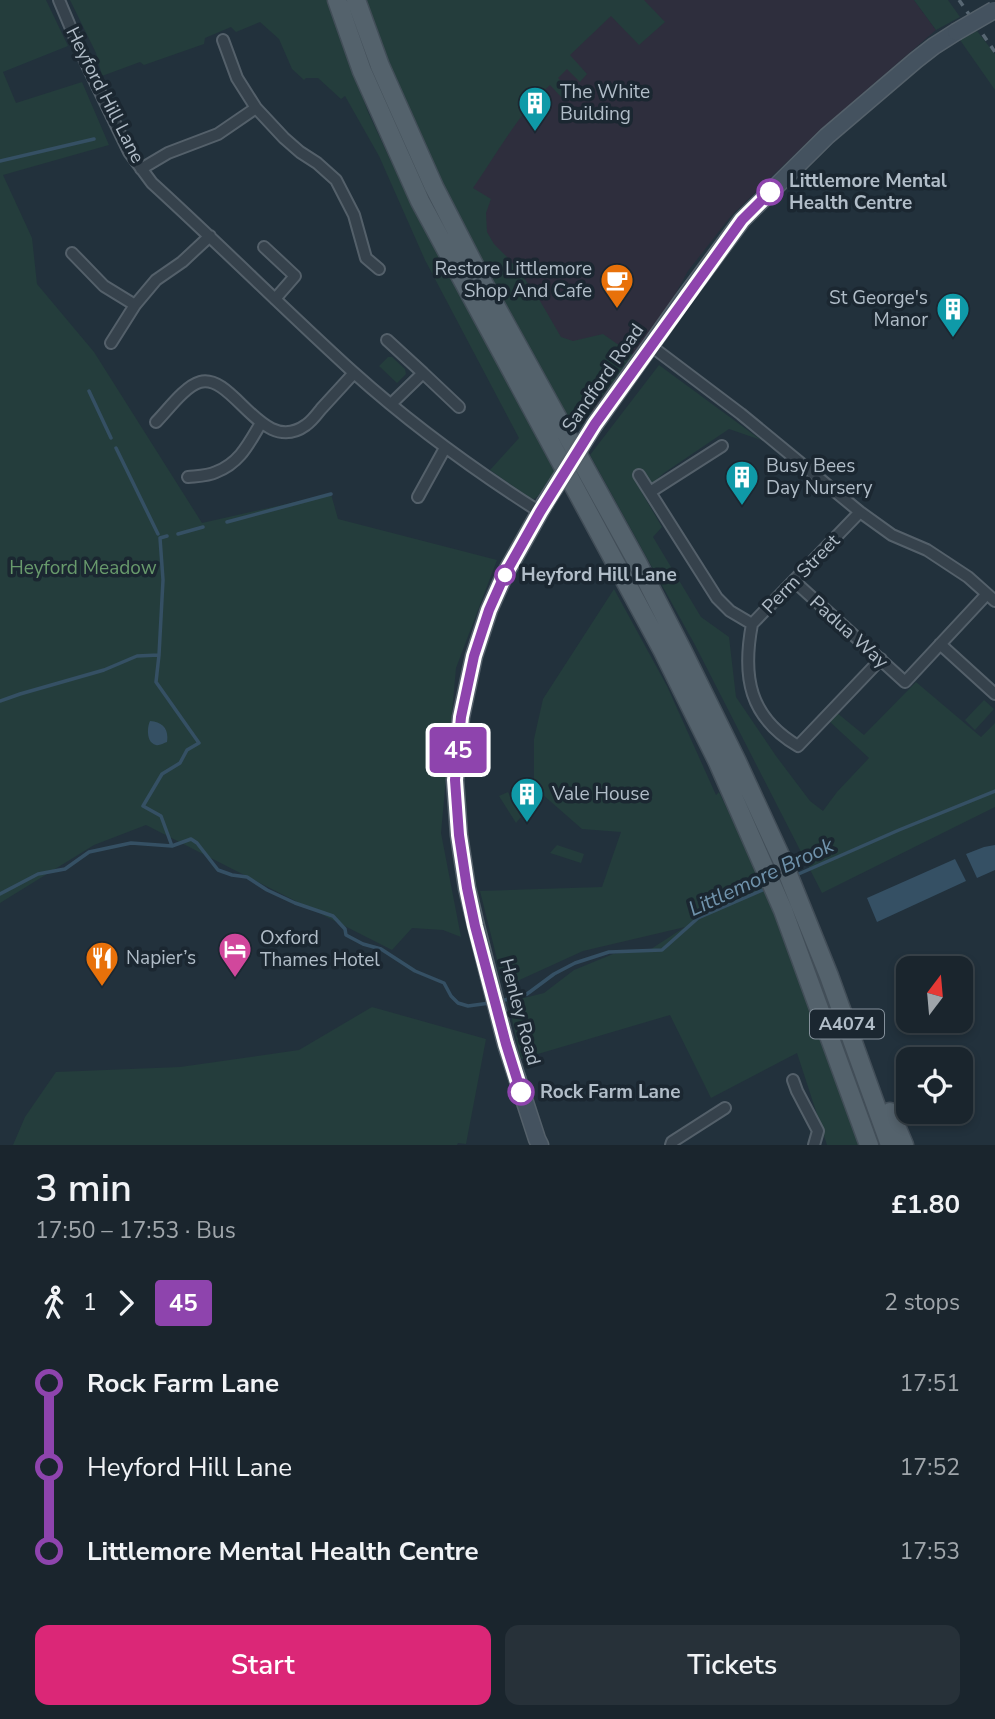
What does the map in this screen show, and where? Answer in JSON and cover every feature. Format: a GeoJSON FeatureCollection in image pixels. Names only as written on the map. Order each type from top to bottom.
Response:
{"type":"FeatureCollection","features":[{"type":"Feature","properties":{"kind":"main road","name":"A4074"},"geometry":{"type":"LineString","coordinates":[[337,0],[362,71],[420,201],[663,651],[717,760],[765,868],[791,907],[842,1011],[890,1145]]}},
{"type":"Feature","properties":{"kind":"main road","name":"A4074"},"geometry":{"type":"LineString","coordinates":[[356,0],[380,66],[434,187],[489,294],[660,606],[783,862],[791,907],[869,1145]]}},
{"type":"Feature","properties":{"kind":"main road"},"geometry":{"type":"LineString","coordinates":[[842,1011],[873,1070],[904,1145]]}},
{"type":"Feature","properties":{"kind":"street","name":"Heyford Hill Lane"},"geometry":{"type":"LineString","coordinates":[[59,0],[129,152],[152,183],[354,373],[391,404],[445,448],[489,479],[543,507]]}},
{"type":"Feature","properties":{"kind":"street","name":"Sandford Road"},"geometry":{"type":"LineString","coordinates":[[467,888],[455,780],[461,717],[474,656],[489,610],[505,574],[543,507],[595,424],[742,220],[827,136],[916,60],[994,9]]}},
{"type":"Feature","properties":{"kind":"street"},"geometry":{"type":"LineString","coordinates":[[223,40],[237,78],[256,108],[284,138],[336,180],[354,215],[366,258],[379,268]]}},
{"type":"Feature","properties":{"kind":"street"},"geometry":{"type":"LineString","coordinates":[[141,169],[168,153],[218,134],[256,108]]}},
{"type":"Feature","properties":{"kind":"street"},"geometry":{"type":"LineString","coordinates":[[111,343],[135,305],[156,281],[210,236]]}},
{"type":"Feature","properties":{"kind":"street"},"geometry":{"type":"LineString","coordinates":[[264,247],[295,276],[275,299]]}},
{"type":"Feature","properties":{"kind":"street"},"geometry":{"type":"LineString","coordinates":[[72,253],[104,286],[135,305]]}},
{"type":"Feature","properties":{"kind":"street"},"geometry":{"type":"LineString","coordinates":[[387,340],[459,407]]}},
{"type":"Feature","properties":{"kind":"street"},"geometry":{"type":"LineString","coordinates":[[651,346],[741,414],[860,512],[892,535],[927,550],[968,577],[991,597],[940,644],[995,694]]}},
{"type":"Feature","properties":{"kind":"street"},"geometry":{"type":"LineString","coordinates":[[156,422],[190,387],[202,381],[218,384],[261,423],[279,432],[290,432],[306,426],[354,373]]}},
{"type":"Feature","properties":{"kind":"street"},"geometry":{"type":"LineString","coordinates":[[391,404],[423,373]]}},
{"type":"Feature","properties":{"kind":"street"},"geometry":{"type":"LineString","coordinates":[[188,477],[214,474],[229,466],[243,455],[261,423]]}},
{"type":"Feature","properties":{"kind":"street"},"geometry":{"type":"LineString","coordinates":[[650,492],[722,446]]}},
{"type":"Feature","properties":{"kind":"street"},"geometry":{"type":"LineString","coordinates":[[418,497],[445,448]]}},
{"type":"Feature","properties":{"kind":"street"},"geometry":{"type":"LineString","coordinates":[[639,475],[717,598],[730,611],[752,624]]}},
{"type":"Feature","properties":{"kind":"street","name":"Perm Street"},"geometry":{"type":"LineString","coordinates":[[860,512],[752,624],[748,648],[748,675],[754,699],[769,724],[798,746],[881,659]]}},
{"type":"Feature","properties":{"kind":"street","name":"Padua Way"},"geometry":{"type":"LineString","coordinates":[[794,581],[905,682],[940,644]]}},
{"type":"Feature","properties":{"kind":"street","name":"Henley Road"},"geometry":{"type":"LineString","coordinates":[[467,888],[506,1044],[540,1145]]}},
{"type":"Feature","properties":{"kind":"street"},"geometry":{"type":"LineString","coordinates":[[793,1080],[818,1131],[814,1145]]}},
{"type":"Feature","properties":{"kind":"street"},"geometry":{"type":"LineString","coordinates":[[671,1145],[725,1108]]}},
{"type":"Feature","properties":{"kind":"shaded area","name":"Littlemore Mental Health Centre"},"geometry":{"type":"Polygon","coordinates":[[[379,0],[914,0],[936,30],[819,131],[731,216],[688,271],[653,334],[594,414],[497,259],[379,0]]]}},
{"type":"Feature","properties":{"kind":"shaded area"},"geometry":{"type":"Polygon","coordinates":[[[150,721],[164,727],[167,742],[157,745],[150,741],[150,721]]]}},
{"type":"Feature","properties":{"kind":"shaded area"},"geometry":{"type":"Polygon","coordinates":[[[995,845],[995,870],[977,878],[966,854],[995,845]]]}},
{"type":"Feature","properties":{"kind":"shaded area"},"geometry":{"type":"Polygon","coordinates":[[[955,859],[966,881],[877,922],[867,898],[955,859]]]}},
{"type":"Feature","properties":{"kind":"green space","name":"Heyford Meadow"},"geometry":{"type":"Polygon","coordinates":[[[0,0],[46,0],[68,46],[3,72],[16,103],[82,82],[109,145],[3,175],[32,238],[37,284],[94,352],[202,523],[331,494],[338,519],[497,560],[456,668],[441,833],[461,937],[443,930],[412,928],[392,950],[146,825],[94,845],[0,903],[0,0]]]}},
{"type":"Feature","properties":{"kind":"green space"},"geometry":{"type":"Polygon","coordinates":[[[70,0],[328,0],[368,112],[415,213],[556,469],[538,496],[530,498],[490,470],[519,438],[425,260],[379,156],[345,96],[341,99],[318,78],[304,80],[292,69],[279,39],[260,22],[236,32],[231,27],[205,38],[204,44],[102,76],[96,53],[70,0]]]}},
{"type":"Feature","properties":{"kind":"green space"},"geometry":{"type":"Polygon","coordinates":[[[365,0],[644,0],[665,22],[639,45],[611,16],[570,55],[587,74],[580,82],[567,69],[558,78],[571,91],[563,99],[550,85],[539,96],[518,121],[473,188],[491,199],[486,213],[487,232],[494,244],[536,294],[561,337],[573,341],[603,334],[633,355],[577,430],[480,259],[429,162],[377,38],[365,0]]]}},
{"type":"Feature","properties":{"kind":"green space"},"geometry":{"type":"Polygon","coordinates":[[[914,0],[948,0],[960,17],[936,30],[914,0]]]}},
{"type":"Feature","properties":{"kind":"green space"},"geometry":{"type":"Polygon","coordinates":[[[977,31],[995,54],[995,90],[960,40],[977,31]]]}},
{"type":"Feature","properties":{"kind":"green space"},"geometry":{"type":"Polygon","coordinates":[[[388,357],[392,357],[405,369],[406,374],[397,383],[379,366],[388,357]]]}},
{"type":"Feature","properties":{"kind":"green space"},"geometry":{"type":"Polygon","coordinates":[[[659,365],[761,440],[729,429],[664,473],[642,493],[662,527],[653,537],[701,617],[729,637],[736,697],[810,801],[823,811],[869,758],[829,721],[836,712],[864,735],[916,682],[981,737],[995,723],[995,807],[822,893],[695,645],[590,455],[659,365]]]}},
{"type":"Feature","properties":{"kind":"green space"},"geometry":{"type":"Polygon","coordinates":[[[614,589],[667,686],[716,795],[719,792],[771,901],[825,1042],[859,1145],[827,1145],[797,1053],[711,1098],[670,1015],[521,1059],[508,1002],[544,993],[574,970],[613,954],[651,949],[685,927],[583,951],[504,987],[480,891],[602,887],[621,832],[582,829],[534,787],[534,739],[543,699],[614,589]]]}},
{"type":"Feature","properties":{"kind":"green space"},"geometry":{"type":"Polygon","coordinates":[[[984,700],[994,709],[975,730],[965,720],[984,700]]]}},
{"type":"Feature","properties":{"kind":"green space"},"geometry":{"type":"Polygon","coordinates":[[[508,792],[521,817],[516,823],[499,796],[508,792]]]}},
{"type":"Feature","properties":{"kind":"green space"},"geometry":{"type":"Polygon","coordinates":[[[557,845],[584,854],[581,863],[550,853],[557,845]]]}},
{"type":"Feature","properties":{"kind":"green space"},"geometry":{"type":"Polygon","coordinates":[[[372,1007],[486,1039],[466,1144],[13,1145],[25,1117],[56,1072],[180,1067],[299,1050],[372,1007]]]}},
{"type":"Feature","properties":{"kind":"waterway"},"geometry":{"type":"LineString","coordinates":[[0,161],[94,139]]}},
{"type":"Feature","properties":{"kind":"waterway"},"geometry":{"type":"LineString","coordinates":[[89,391],[111,438]]}},
{"type":"Feature","properties":{"kind":"waterway"},"geometry":{"type":"LineString","coordinates":[[116,448],[158,534]]}},
{"type":"Feature","properties":{"kind":"waterway"},"geometry":{"type":"LineString","coordinates":[[227,522],[331,494]]}},
{"type":"Feature","properties":{"kind":"waterway"},"geometry":{"type":"LineString","coordinates":[[178,534],[203,527]]}},
{"type":"Feature","properties":{"kind":"waterway"},"geometry":{"type":"LineString","coordinates":[[159,655],[163,580],[160,538],[167,536]]}},
{"type":"Feature","properties":{"kind":"waterway","name":"Littlemore Brook"},"geometry":{"type":"LineString","coordinates":[[0,701],[104,670],[137,656],[159,655],[156,682],[199,743],[187,750],[180,763],[162,774],[143,806],[161,816],[172,846],[191,839],[218,870],[247,877],[295,903],[333,916],[345,929],[346,935],[381,949],[415,971],[444,983],[458,1003],[468,1006],[490,1003]]}},
{"type":"Feature","properties":{"kind":"waterway","name":"Littlemore Brook"},"geometry":{"type":"LineString","coordinates":[[794,876],[995,791]]}},
{"type":"Feature","properties":{"kind":"waterway"},"geometry":{"type":"LineString","coordinates":[[0,894],[38,874],[65,869],[89,852],[131,843],[172,846]]}},
{"type":"Feature","properties":{"kind":"waterway","name":"Littlemore Brook"},"geometry":{"type":"LineString","coordinates":[[501,1001],[527,994],[554,974],[575,963],[609,952],[662,950],[698,918],[767,888]]}},
{"type":"Feature","properties":{"kind":"railway"},"geometry":{"type":"LineString","coordinates":[[959,0],[995,52]]}},
{"type":"Feature","properties":{"kind":"bus line","name":"45"},"geometry":{"type":"LineString","coordinates":[[521,1092],[475,926],[459,835],[455,780],[461,717],[474,656],[489,610],[505,574],[595,424],[742,220],[770,192]]}},
{"type":"Feature","properties":{"kind":"place","name":"The White Building"},"geometry":{"type":"Point","coordinates":[535,133]}},
{"type":"Feature","properties":{"kind":"place","name":"Littlemore Mental Health Centre"},"geometry":{"type":"Point","coordinates":[770,192]}},
{"type":"Feature","properties":{"kind":"place","name":"Restore Littlemore Shop And Cafe"},"geometry":{"type":"Point","coordinates":[617,310]}},
{"type":"Feature","properties":{"kind":"place","name":"St George's Manor"},"geometry":{"type":"Point","coordinates":[953,339]}},
{"type":"Feature","properties":{"kind":"place","name":"Busy Bees Day Nursery"},"geometry":{"type":"Point","coordinates":[742,507]}},
{"type":"Feature","properties":{"kind":"place","name":"Heyford Hill Lane"},"geometry":{"type":"Point","coordinates":[505,575]}},
{"type":"Feature","properties":{"kind":"place","name":"Vale House"},"geometry":{"type":"Point","coordinates":[527,824]}},
{"type":"Feature","properties":{"kind":"place","name":"Oxford Thames Hotel"},"geometry":{"type":"Point","coordinates":[235,979]}},
{"type":"Feature","properties":{"kind":"place","name":"Napier’s"},"geometry":{"type":"Point","coordinates":[102,988]}},
{"type":"Feature","properties":{"kind":"place","name":"Rock Farm Lane"},"geometry":{"type":"Point","coordinates":[521,1092]}}]}
